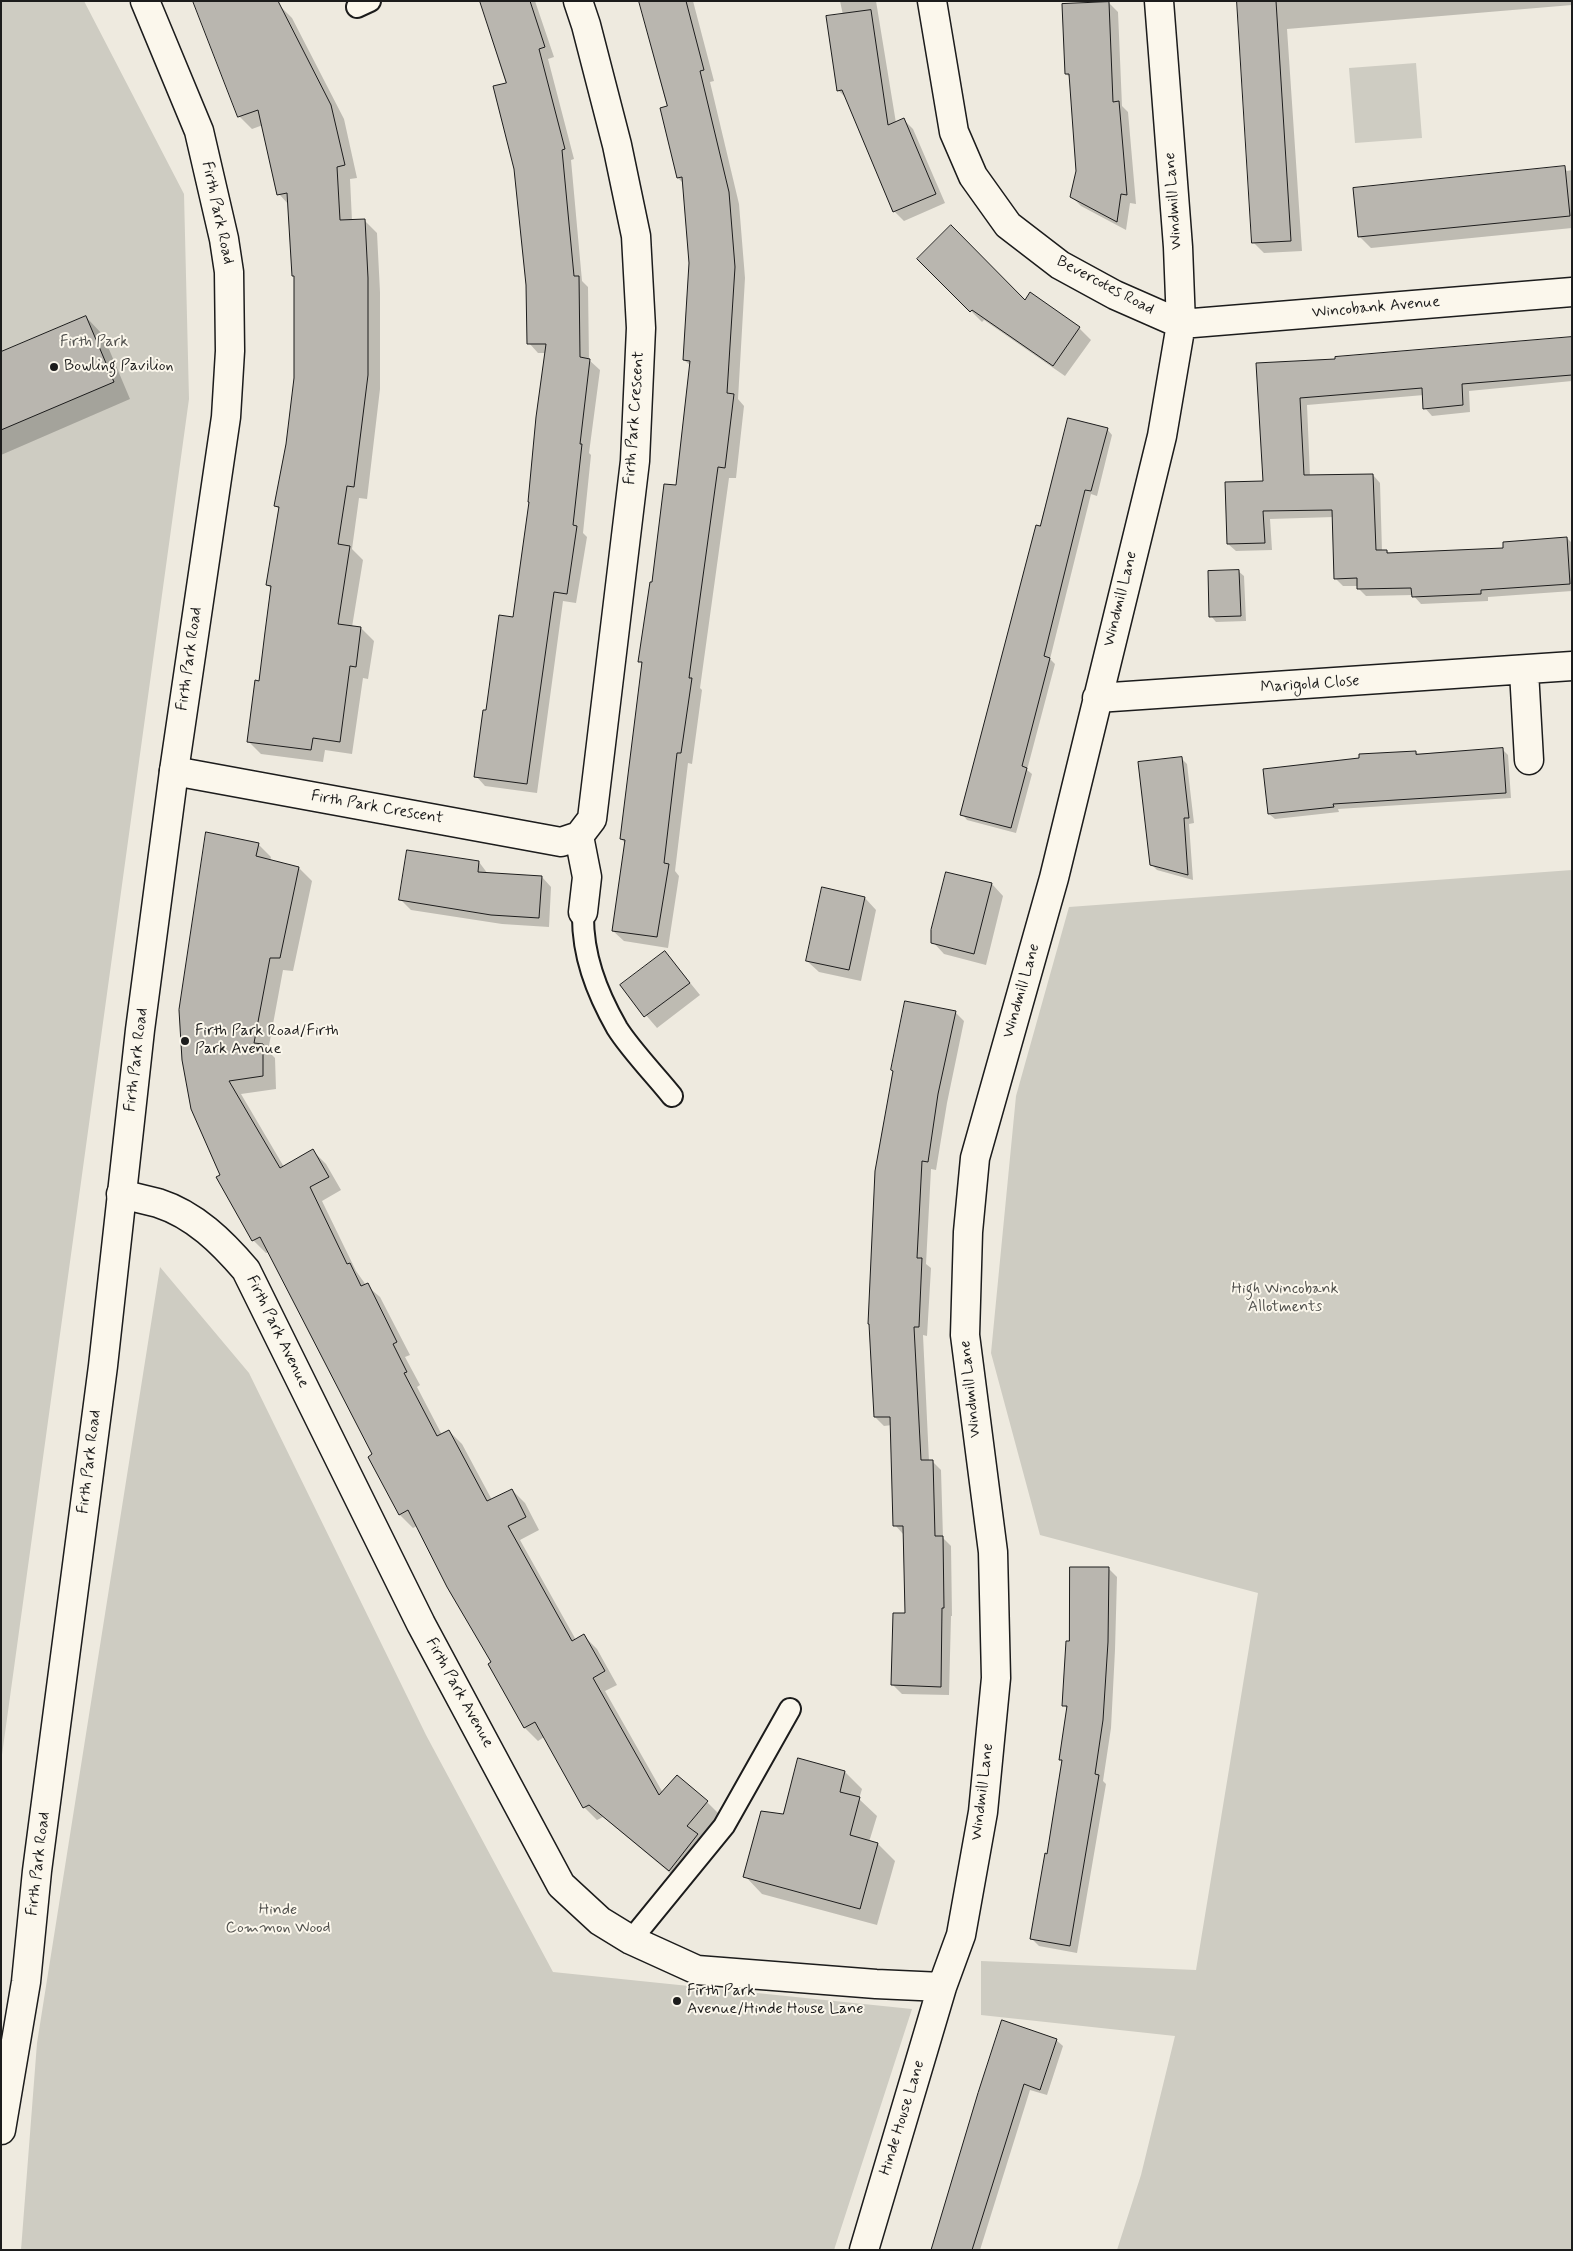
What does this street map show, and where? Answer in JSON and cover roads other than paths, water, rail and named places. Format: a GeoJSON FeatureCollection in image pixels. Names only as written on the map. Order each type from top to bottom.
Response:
{"type":"FeatureCollection","features":[{"type":"Feature","properties":{"kind":"street","name":"Firth Park Road"},"geometry":{"type":"LineString","coordinates":[[1,2130],[26,1982],[37,1871],[103,1366],[140,1030],[174,772],[226,417],[230,351],[229,272],[217,204],[199,131],[145,1]]}},
{"type":"Feature","properties":{"kind":"street","name":"Firth Park Crescent"},"geometry":{"type":"LineString","coordinates":[[174,772],[561,842],[579,836],[592,819],[635,461],[641,328],[636,236],[617,145],[578,1]]}},
{"type":"Feature","properties":{"kind":"street","name":"Bevercotes Road"},"geometry":{"type":"LineString","coordinates":[[932,1],[954,132],[974,176],[1008,225],[1060,265],[1115,295],[1181,324]]}},
{"type":"Feature","properties":{"kind":"street","name":"Windmill Lane"},"geometry":{"type":"LineString","coordinates":[[942,1987],[961,1935],[983,1812],[996,1678],[993,1552],[965,1335],[968,1232],[975,1158],[1054,878],[1096,698],[1162,436],[1181,324],[1178,247],[1159,1]]}},
{"type":"Feature","properties":{"kind":"street","name":"Wincobank Avenue"},"geometry":{"type":"LineString","coordinates":[[1181,324],[1572,292]]}},
{"type":"Feature","properties":{"kind":"street","name":"Marigold Close"},"geometry":{"type":"LineString","coordinates":[[1096,698],[1524,671],[1572,666]]}},
{"type":"Feature","properties":{"kind":"street"},"geometry":{"type":"LineString","coordinates":[[1524,671],[1529,760]]}},
{"type":"Feature","properties":{"kind":"street"},"geometry":{"type":"LineString","coordinates":[[579,836],[586,877],[583,912]]}},
{"type":"Feature","properties":{"kind":"street","name":"Firth Park Avenue"},"geometry":{"type":"LineString","coordinates":[[121,1194],[160,1204],[198,1223],[226,1246],[246,1270],[421,1624],[561,1885],[600,1921],[631,1940],[697,1970],[876,1984],[942,1987]]}},
{"type":"Feature","properties":{"kind":"street","name":"Hinde House Lane"},"geometry":{"type":"LineString","coordinates":[[864,2250],[942,1987]]}},
{"type":"Feature","properties":{"kind":"lane"},"geometry":{"type":"LineString","coordinates":[[583,912],[582,936],[592,975],[618,1029],[672,1096]]}},
{"type":"Feature","properties":{"kind":"lane"},"geometry":{"type":"LineString","coordinates":[[631,1940],[724,1826],[790,1709]]}},
{"type":"Feature","properties":{"kind":"place","name":"Bowling Pavilion"},"geometry":{"type":"Point","coordinates":[54,367]}},
{"type":"Feature","properties":{"kind":"place","name":"Firth Park Road/Firth Park Avenue"},"geometry":{"type":"Point","coordinates":[185,1041]}},
{"type":"Feature","properties":{"kind":"place","name":"Firth Park Avenue/Hinde House Lane"},"geometry":{"type":"Point","coordinates":[677,2001]}},
{"type":"Feature","properties":{"kind":"park label","name":"Firth Park"},"geometry":{"type":"Point","coordinates":[94,343]}},
{"type":"Feature","properties":{"kind":"park label","name":"High Wincobank Allotments"},"geometry":{"type":"Point","coordinates":[1285,1299]}},
{"type":"Feature","properties":{"kind":"park label","name":"Hinde Common Wood"},"geometry":{"type":"Point","coordinates":[278,1920]}}]}
